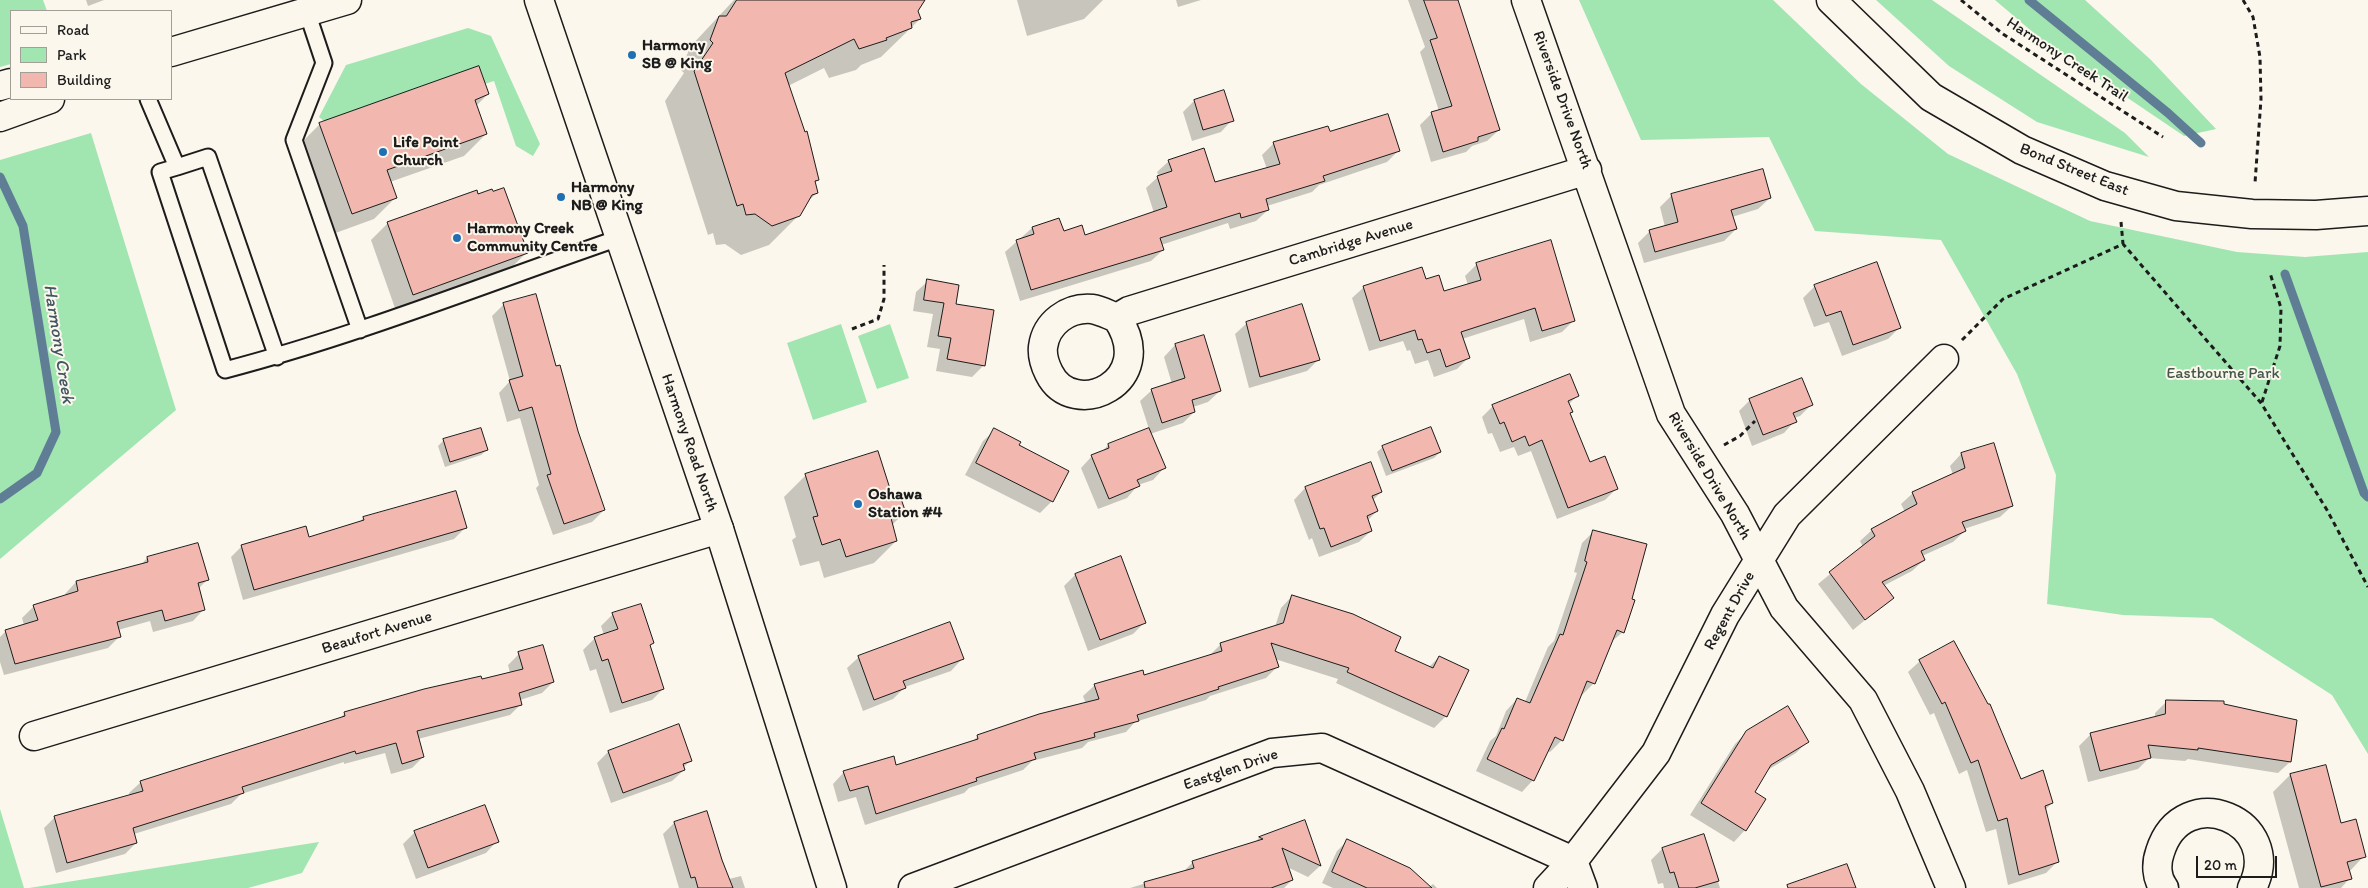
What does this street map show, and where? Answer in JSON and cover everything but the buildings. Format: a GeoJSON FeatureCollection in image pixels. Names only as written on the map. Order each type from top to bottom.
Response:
{"type":"FeatureCollection","features":[{"type":"Feature","properties":{"kind":"street"},"geometry":{"type":"LineString","coordinates":[[172,52],[347,0]]}},
{"type":"Feature","properties":{"kind":"street","name":"Harmony Road North"},"geometry":{"type":"LineString","coordinates":[[539,0],[719,529],[832,888]]}},
{"type":"Feature","properties":{"kind":"street","name":"Riverside Drive North"},"geometry":{"type":"LineString","coordinates":[[1526,0],[1671,414],[1735,514],[1784,608],[1863,700],[1910,791],[1951,888]]}},
{"type":"Feature","properties":{"kind":"street","name":"Bond Street East"},"geometry":{"type":"LineString","coordinates":[[1830,0],[1931,97],[2022,150],[2105,186],[2176,206],[2252,214],[2316,215],[2368,211]]}},
{"type":"Feature","properties":{"kind":"street"},"geometry":{"type":"LineString","coordinates":[[0,117],[47,100]]}},
{"type":"Feature","properties":{"kind":"street","name":"Cambridge Avenue"},"geometry":{"type":"LineString","coordinates":[[1117,318],[1139,308],[1587,170]]}},
{"type":"Feature","properties":{"kind":"street","name":"Regent Drive"},"geometry":{"type":"LineString","coordinates":[[1548,888],[1573,861],[1656,753],[1725,615],[1787,515],[1944,359]]}},
{"type":"Feature","properties":{"kind":"street","name":"Beaufort Avenue"},"geometry":{"type":"LineString","coordinates":[[34,736],[719,529]]}},
{"type":"Feature","properties":{"kind":"street","name":"Eastglen Drive"},"geometry":{"type":"LineString","coordinates":[[913,888],[1272,753],[1322,748],[1573,861]]}},
{"type":"Feature","properties":{"kind":"street"},"geometry":{"type":"LineString","coordinates":[[2157,887],[2158,856],[2163,840],[2173,827],[2187,817],[2211,813],[2235,820],[2248,831],[2256,845],[2259,862],[2257,878],[2252,888]]}},
{"type":"Feature","properties":{"kind":"street"},"geometry":{"type":"LineString","coordinates":[[1573,861],[1583,888]]}},
{"type":"Feature","properties":{"kind":"lane"},"geometry":{"type":"LineString","coordinates":[[307,12],[324,63],[294,140],[360,330]]}},
{"type":"Feature","properties":{"kind":"lane"},"geometry":{"type":"LineString","coordinates":[[148,100],[177,167]]}},
{"type":"Feature","properties":{"kind":"lane"},"geometry":{"type":"LineString","coordinates":[[277,356],[208,157],[160,172],[225,370],[277,356],[360,330],[619,238]]}},
{"type":"Feature","properties":{"kind":"path","name":"Harmony Creek Trail"},"geometry":{"type":"LineString","coordinates":[[1961,0],[2003,34],[2163,137]]}},
{"type":"Feature","properties":{"kind":"path"},"geometry":{"type":"LineString","coordinates":[[2243,0],[2253,17],[2260,57],[2261,99],[2255,183]]}},
{"type":"Feature","properties":{"kind":"path"},"geometry":{"type":"LineString","coordinates":[[2121,222],[2123,244],[2261,403],[2328,510],[2368,587]]}},
{"type":"Feature","properties":{"kind":"path"},"geometry":{"type":"LineString","coordinates":[[1944,359],[2003,299],[2123,244]]}},
{"type":"Feature","properties":{"kind":"path"},"geometry":{"type":"LineString","coordinates":[[852,329],[878,318],[884,299],[884,265]]}},
{"type":"Feature","properties":{"kind":"path"},"geometry":{"type":"LineString","coordinates":[[2261,403],[2280,346],[2281,308],[2270,273]]}},
{"type":"Feature","properties":{"kind":"path"},"geometry":{"type":"LineString","coordinates":[[1701,462],[1740,436],[1755,421]]}},
{"type":"Feature","properties":{"kind":"green space"},"geometry":{"type":"Polygon","coordinates":[[[0,0],[43,0],[47,10],[10,10],[10,64],[0,67],[0,0]]]}},
{"type":"Feature","properties":{"kind":"green space","name":"Eastbourne Park"},"geometry":{"type":"Polygon","coordinates":[[[1579,0],[1773,0],[1861,84],[1948,154],[2090,221],[2237,252],[2305,257],[2368,252],[2368,754],[2332,695],[2212,618],[2123,615],[2047,604],[2056,475],[2017,374],[1941,240],[1815,231],[1769,137],[1641,140],[1579,0]]]}},
{"type":"Feature","properties":{"kind":"green space"},"geometry":{"type":"Polygon","coordinates":[[[1876,0],[1932,0],[2125,133],[2149,157],[2037,122],[1949,66],[1876,0]]]}},
{"type":"Feature","properties":{"kind":"green space"},"geometry":{"type":"Polygon","coordinates":[[[1995,0],[2085,0],[2151,60],[2216,129],[2184,136],[2042,40],[1995,0]]]}},
{"type":"Feature","properties":{"kind":"green space"},"geometry":{"type":"Polygon","coordinates":[[[468,28],[491,36],[540,144],[533,156],[516,146],[494,81],[335,130],[319,117],[346,65],[468,28]]]}},
{"type":"Feature","properties":{"kind":"green space"},"geometry":{"type":"Polygon","coordinates":[[[91,133],[176,410],[0,559],[0,160],[91,133]]]}},
{"type":"Feature","properties":{"kind":"green space"},"geometry":{"type":"Polygon","coordinates":[[[841,324],[867,402],[813,420],[787,343],[841,324]]]}},
{"type":"Feature","properties":{"kind":"green space"},"geometry":{"type":"Polygon","coordinates":[[[890,324],[909,378],[877,389],[858,336],[890,324]]]}},
{"type":"Feature","properties":{"kind":"green space"},"geometry":{"type":"Polygon","coordinates":[[[0,809],[24,888],[0,888],[0,809]]]}},
{"type":"Feature","properties":{"kind":"green space"},"geometry":{"type":"Polygon","coordinates":[[[319,842],[302,873],[248,888],[29,888],[319,842]]]}},
{"type":"Feature","properties":{"kind":"waterway"},"geometry":{"type":"LineString","coordinates":[[2029,0],[2168,113],[2201,143]]}},
{"type":"Feature","properties":{"kind":"waterway","name":"Harmony Creek"},"geometry":{"type":"LineString","coordinates":[[0,177],[23,226],[56,432],[37,473],[0,499]]}},
{"type":"Feature","properties":{"kind":"waterway"},"geometry":{"type":"LineString","coordinates":[[2285,274],[2364,493],[2368,497]]}},
{"type":"Feature","properties":{"kind":"place","name":"Harmony SB @ King"},"geometry":{"type":"Point","coordinates":[632,55]}},
{"type":"Feature","properties":{"kind":"place","name":"Life Point Church"},"geometry":{"type":"Point","coordinates":[383,152]}},
{"type":"Feature","properties":{"kind":"place","name":"Harmony NB @ King"},"geometry":{"type":"Point","coordinates":[561,197]}},
{"type":"Feature","properties":{"kind":"place","name":"Harmony Creek Community Centre"},"geometry":{"type":"Point","coordinates":[457,238]}},
{"type":"Feature","properties":{"kind":"place","name":"Oshawa Station #4"},"geometry":{"type":"Point","coordinates":[858,504]}}]}
